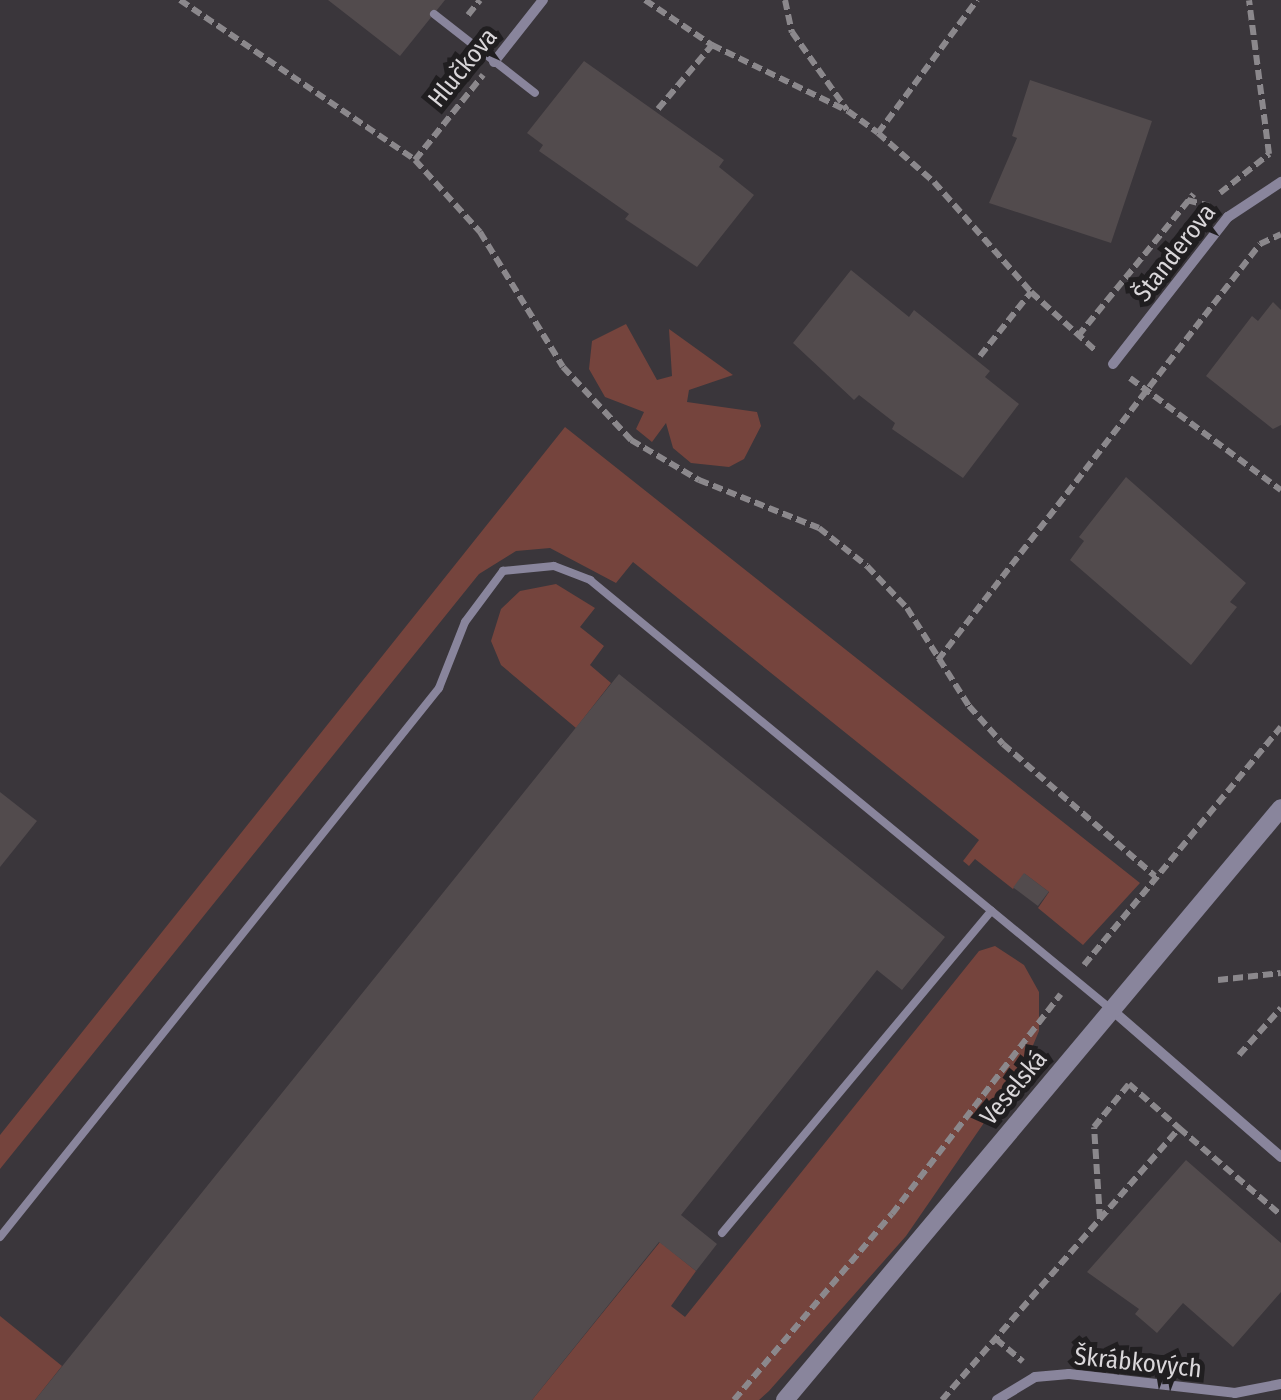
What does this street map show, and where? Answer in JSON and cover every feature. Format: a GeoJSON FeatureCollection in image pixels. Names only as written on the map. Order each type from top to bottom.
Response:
{"type":"FeatureCollection","features":[{"type":"Feature","properties":{"kind":"street","name":"Hlučkova"},"geometry":{"type":"LineString","coordinates":[[494,62],[543,0]]}},
{"type":"Feature","properties":{"kind":"street","name":"Štanderova"},"geometry":{"type":"LineString","coordinates":[[1113,364],[1228,217],[1281,182]]}},
{"type":"Feature","properties":{"kind":"street","name":"Veselská"},"geometry":{"type":"LineString","coordinates":[[785,1400],[1281,808]]}},
{"type":"Feature","properties":{"kind":"street"},"geometry":{"type":"LineString","coordinates":[[1112,1010],[1281,1156]]}},
{"type":"Feature","properties":{"kind":"street","name":"Škrábkových"},"geometry":{"type":"LineString","coordinates":[[997,1400],[1034,1377],[1069,1374],[1255,1395],[1281,1384]]}},
{"type":"Feature","properties":{"kind":"lane"},"geometry":{"type":"LineString","coordinates":[[434,14],[535,93]]}},
{"type":"Feature","properties":{"kind":"lane"},"geometry":{"type":"LineString","coordinates":[[0,1237],[440,688],[465,622],[503,571],[554,566],[590,580],[1112,1010]]}},
{"type":"Feature","properties":{"kind":"lane"},"geometry":{"type":"LineString","coordinates":[[722,1233],[991,911]]}},
{"type":"Feature","properties":{"kind":"path"},"geometry":{"type":"LineString","coordinates":[[180,0],[415,160],[480,232],[563,367],[597,409],[631,440],[699,480],[819,528],[907,608],[938,660],[1003,744],[1154,876]]}},
{"type":"Feature","properties":{"kind":"path"},"geometry":{"type":"LineString","coordinates":[[645,0],[712,45],[848,111],[878,133],[934,182],[1032,292],[1077,336],[1281,490]]}},
{"type":"Feature","properties":{"kind":"path"},"geometry":{"type":"LineString","coordinates":[[785,0],[792,32],[848,111]]}},
{"type":"Feature","properties":{"kind":"path"},"geometry":{"type":"LineString","coordinates":[[1077,336],[1191,197],[1208,207],[1237,174],[1269,154],[1249,0]]}},
{"type":"Feature","properties":{"kind":"path"},"geometry":{"type":"LineString","coordinates":[[878,133],[974,1]]}},
{"type":"Feature","properties":{"kind":"path"},"geometry":{"type":"LineString","coordinates":[[658,108],[712,45]]}},
{"type":"Feature","properties":{"kind":"path","name":"Hlučkova"},"geometry":{"type":"LineString","coordinates":[[415,160],[494,62]]}},
{"type":"Feature","properties":{"kind":"path"},"geometry":{"type":"LineString","coordinates":[[938,660],[1149,393],[1260,244],[1281,234]]}},
{"type":"Feature","properties":{"kind":"path"},"geometry":{"type":"LineString","coordinates":[[980,356],[1032,292]]}},
{"type":"Feature","properties":{"kind":"path"},"geometry":{"type":"LineString","coordinates":[[734,1400],[892,1214],[1154,876],[1281,727]]}},
{"type":"Feature","properties":{"kind":"path"},"geometry":{"type":"LineString","coordinates":[[1218,980],[1281,973]]}},
{"type":"Feature","properties":{"kind":"path"},"geometry":{"type":"LineString","coordinates":[[1239,1055],[1281,1008]]}},
{"type":"Feature","properties":{"kind":"path"},"geometry":{"type":"LineString","coordinates":[[1100,1220],[1094,1127],[1129,1084],[1281,1215]]}},
{"type":"Feature","properties":{"kind":"path"},"geometry":{"type":"LineString","coordinates":[[942,1400],[1180,1128]]}},
{"type":"Feature","properties":{"kind":"shaded area"},"geometry":{"type":"Polygon","coordinates":[[[626,324],[657,380],[672,376],[669,329],[733,375],[689,390],[687,402],[757,412],[761,426],[744,459],[729,467],[691,463],[673,448],[666,423],[652,442],[636,429],[644,412],[605,397],[589,369],[592,341],[626,324]]]}},
{"type":"Feature","properties":{"kind":"shaded area"},"geometry":{"type":"Polygon","coordinates":[[[565,427],[1140,883],[1083,945],[1038,908],[1049,892],[1025,874],[1013,889],[975,859],[969,866],[963,861],[979,840],[633,562],[616,583],[550,548],[516,551],[479,574],[0,1169],[0,1135],[565,427]]]}},
{"type":"Feature","properties":{"kind":"shaded area"},"geometry":{"type":"Polygon","coordinates":[[[556,584],[595,608],[580,627],[604,646],[590,665],[611,683],[576,728],[501,665],[491,641],[501,609],[520,591],[556,584]]]}},
{"type":"Feature","properties":{"kind":"shaded area"},"geometry":{"type":"Polygon","coordinates":[[[995,946],[1024,965],[1039,992],[1039,1031],[1026,1062],[906,1236],[769,1391],[759,1400],[532,1400],[660,1242],[696,1271],[671,1306],[685,1317],[979,951],[995,946]]]}},
{"type":"Feature","properties":{"kind":"shaded area"},"geometry":{"type":"Polygon","coordinates":[[[0,1316],[62,1366],[35,1400],[0,1400],[0,1316]]]}},
{"type":"Feature","properties":{"kind":"building"},"geometry":{"type":"Polygon","coordinates":[[[328,0],[445,0],[400,56],[328,0]]]}},
{"type":"Feature","properties":{"kind":"building"},"geometry":{"type":"Polygon","coordinates":[[[584,61],[724,160],[719,167],[754,195],[697,267],[625,219],[629,214],[539,151],[543,145],[527,133],[584,61]]]}},
{"type":"Feature","properties":{"kind":"building"},"geometry":{"type":"Polygon","coordinates":[[[1030,80],[1152,121],[1111,243],[989,203],[1017,138],[1012,136],[1030,80]]]}},
{"type":"Feature","properties":{"kind":"building"},"geometry":{"type":"Polygon","coordinates":[[[851,270],[909,317],[914,310],[990,371],[985,377],[1019,404],[963,478],[892,429],[895,423],[859,395],[854,400],[793,343],[851,270]]]}},
{"type":"Feature","properties":{"kind":"building"},"geometry":{"type":"Polygon","coordinates":[[[1273,302],[1281,310],[1281,425],[1273,429],[1206,376],[1252,316],[1258,321],[1273,302]]]}},
{"type":"Feature","properties":{"kind":"building"},"geometry":{"type":"Polygon","coordinates":[[[1126,477],[1246,583],[1230,602],[1237,607],[1191,665],[1070,560],[1084,541],[1079,537],[1126,477]]]}},
{"type":"Feature","properties":{"kind":"building"},"geometry":{"type":"Polygon","coordinates":[[[619,674],[945,937],[902,990],[877,970],[681,1215],[717,1244],[696,1271],[659,1242],[532,1400],[35,1400],[619,674]]]}},
{"type":"Feature","properties":{"kind":"building"},"geometry":{"type":"Polygon","coordinates":[[[0,792],[37,821],[0,867],[0,792]]]}},
{"type":"Feature","properties":{"kind":"building"},"geometry":{"type":"Polygon","coordinates":[[[1024,873],[1049,892],[1038,906],[1013,887],[1024,873]]]}},
{"type":"Feature","properties":{"kind":"building"},"geometry":{"type":"Polygon","coordinates":[[[1186,1160],[1281,1243],[1281,1292],[1233,1347],[1183,1303],[1157,1333],[1135,1314],[1139,1309],[1087,1272],[1186,1160]]]}}]}
